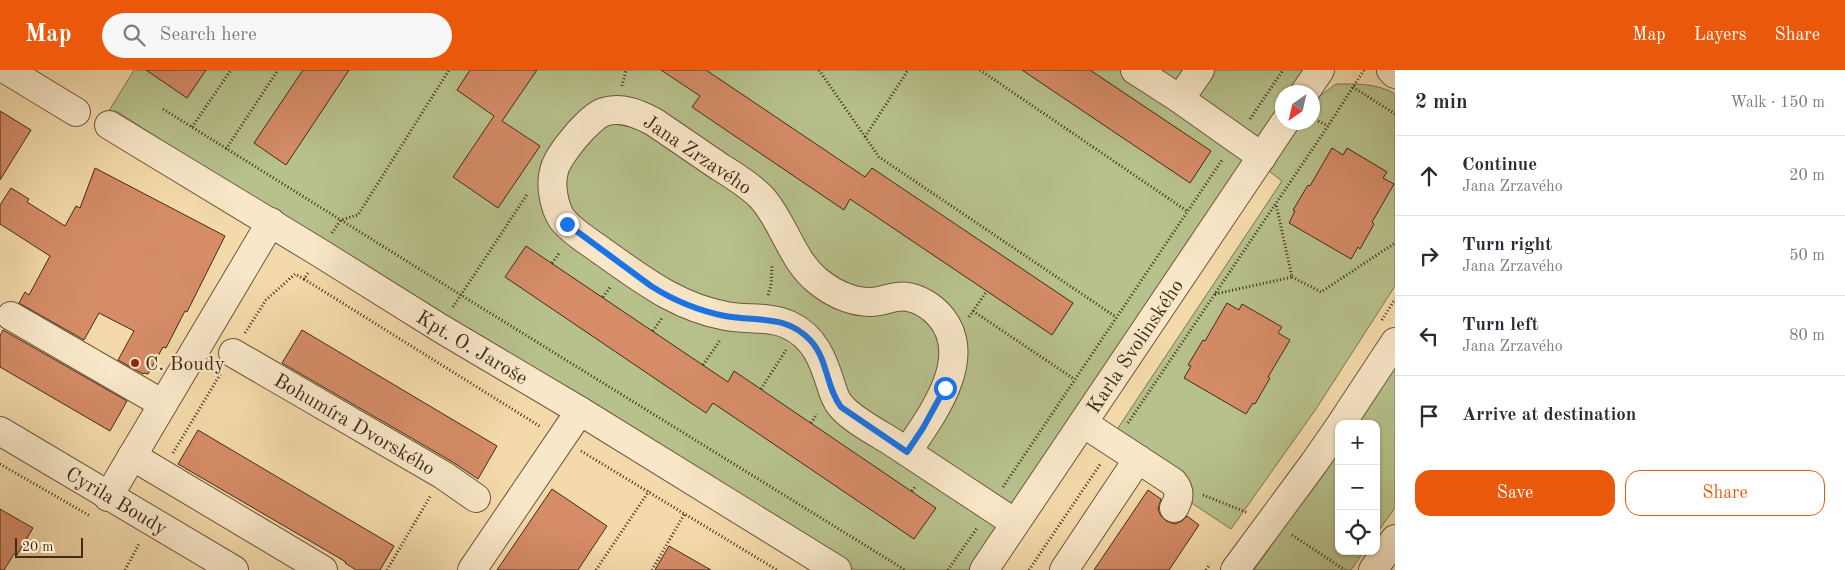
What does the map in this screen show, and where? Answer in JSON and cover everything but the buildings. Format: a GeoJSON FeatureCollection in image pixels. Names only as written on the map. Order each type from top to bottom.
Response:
{"type":"FeatureCollection","features":[{"type":"Feature","properties":{"kind":"street"},"geometry":{"type":"LineString","coordinates":[[7,70],[76,112]]}},
{"type":"Feature","properties":{"kind":"street"},"geometry":{"type":"LineString","coordinates":[[1135,70],[1180,99],[1262,157]]}},
{"type":"Feature","properties":{"kind":"street"},"geometry":{"type":"LineString","coordinates":[[1180,99],[1200,70]]}},
{"type":"Feature","properties":{"kind":"street"},"geometry":{"type":"LineString","coordinates":[[1310,85],[1320,70]]}},
{"type":"Feature","properties":{"kind":"street"},"geometry":{"type":"LineString","coordinates":[[1391,70],[1395,74]]}},
{"type":"Feature","properties":{"kind":"street","name":"Jana Zrzavého"},"geometry":{"type":"LineString","coordinates":[[907,452],[936,407],[950,378],[953,347],[949,331],[942,318],[930,307],[908,297],[865,302],[842,296],[830,290],[804,268],[773,214],[757,193],[654,122],[635,113],[610,110],[595,116],[583,127],[561,157],[554,171],[556,205],[561,218],[567,224],[651,286],[674,299],[714,313],[781,322],[799,331],[810,340],[821,356],[834,396],[841,407],[907,452],[1015,523]]}},
{"type":"Feature","properties":{"kind":"street","name":"Kpt. O. Jaroše"},"geometry":{"type":"LineString","coordinates":[[109,125],[271,222],[440,328],[837,570]]}},
{"type":"Feature","properties":{"kind":"street","name":"Karla Svolinského"},"geometry":{"type":"LineString","coordinates":[[984,570],[1280,130]]}},
{"type":"Feature","properties":{"kind":"street"},"geometry":{"type":"LineString","coordinates":[[108,497],[271,222]]}},
{"type":"Feature","properties":{"kind":"street"},"geometry":{"type":"LineString","coordinates":[[11,316],[163,404]]}},
{"type":"Feature","properties":{"kind":"street"},"geometry":{"type":"LineString","coordinates":[[1343,420],[1395,342]]}},
{"type":"Feature","properties":{"kind":"street","name":"Bohumíra Dvorského"},"geometry":{"type":"LineString","coordinates":[[233,353],[443,475],[476,498]]}},
{"type":"Feature","properties":{"kind":"street"},"geometry":{"type":"LineString","coordinates":[[472,570],[580,412]]}},
{"type":"Feature","properties":{"kind":"street"},"geometry":{"type":"LineString","coordinates":[[1082,423],[1171,480],[1175,485],[1179,498],[1174,508]]}},
{"type":"Feature","properties":{"kind":"street","name":"Cyrila Boudy"},"geometry":{"type":"LineString","coordinates":[[0,431],[108,497],[234,570]]}},
{"type":"Feature","properties":{"kind":"street"},"geometry":{"type":"LineString","coordinates":[[1235,570],[1335,432]]}},
{"type":"Feature","properties":{"kind":"street"},"geometry":{"type":"LineString","coordinates":[[132,456],[323,570]]}},
{"type":"Feature","properties":{"kind":"street"},"geometry":{"type":"LineString","coordinates":[[1064,570],[1138,459]]}},
{"type":"Feature","properties":{"kind":"street"},"geometry":{"type":"LineString","coordinates":[[1373,570],[1395,539]]}},
{"type":"Feature","properties":{"kind":"path"},"geometry":{"type":"LineString","coordinates":[[192,127],[231,70]]}},
{"type":"Feature","properties":{"kind":"path"},"geometry":{"type":"LineString","coordinates":[[226,149],[278,70]]}},
{"type":"Feature","properties":{"kind":"path"},"geometry":{"type":"LineString","coordinates":[[819,70],[879,157],[1116,317]]}},
{"type":"Feature","properties":{"kind":"path"},"geometry":{"type":"LineString","coordinates":[[865,137],[908,70]]}},
{"type":"Feature","properties":{"kind":"path"},"geometry":{"type":"LineString","coordinates":[[980,70],[1187,211]]}},
{"type":"Feature","properties":{"kind":"path"},"geometry":{"type":"LineString","coordinates":[[948,570],[1074,379],[1283,70]]}},
{"type":"Feature","properties":{"kind":"path"},"geometry":{"type":"LineString","coordinates":[[1029,570],[1364,70]]}},
{"type":"Feature","properties":{"kind":"path"},"geometry":{"type":"LineString","coordinates":[[1353,87],[1395,114]]}},
{"type":"Feature","properties":{"kind":"path"},"geometry":{"type":"LineString","coordinates":[[163,109],[460,296],[906,570]]}},
{"type":"Feature","properties":{"kind":"path"},"geometry":{"type":"LineString","coordinates":[[1320,122],[1328,126]]}},
{"type":"Feature","properties":{"kind":"path"},"geometry":{"type":"LineString","coordinates":[[440,328],[534,184],[553,178]]}},
{"type":"Feature","properties":{"kind":"path"},"geometry":{"type":"LineString","coordinates":[[1276,204],[1292,277]]}},
{"type":"Feature","properties":{"kind":"path"},"geometry":{"type":"LineString","coordinates":[[1215,294],[1292,277],[1322,292],[1395,243]]}},
{"type":"Feature","properties":{"kind":"path"},"geometry":{"type":"LineString","coordinates":[[757,319],[772,285],[773,258]]}},
{"type":"Feature","properties":{"kind":"path"},"geometry":{"type":"LineString","coordinates":[[973,311],[1074,379]]}},
{"type":"Feature","properties":{"kind":"path"},"geometry":{"type":"LineString","coordinates":[[761,389],[799,331]]}},
{"type":"Feature","properties":{"kind":"path"},"geometry":{"type":"LineString","coordinates":[[387,570],[443,475]]}},
{"type":"Feature","properties":{"kind":"path"},"geometry":{"type":"LineString","coordinates":[[596,570],[650,491]]}},
{"type":"Feature","properties":{"kind":"path"},"geometry":{"type":"LineString","coordinates":[[652,570],[685,513]]}},
{"type":"Feature","properties":{"kind":"path"},"geometry":{"type":"LineString","coordinates":[[125,570],[139,544]]}},
{"type":"Feature","properties":{"kind":"green space"},"geometry":{"type":"Polygon","coordinates":[[[134,70],[1309,70],[1299,85],[1275,85],[1275,119],[971,570],[855,570],[281,216],[116,111],[107,114],[134,70]]]}},
{"type":"Feature","properties":{"kind":"green space"},"geometry":{"type":"Polygon","coordinates":[[[1336,84],[1374,86],[1395,94],[1395,286],[1316,409],[1231,529],[1187,500],[1114,434],[1282,181],[1265,168],[1292,130],[1320,130],[1320,96],[1336,84]]]}},
{"type":"Feature","properties":{"kind":"green space"},"geometry":{"type":"Polygon","coordinates":[[[1395,365],[1395,508],[1380,529],[1380,420],[1359,420],[1395,365]]]}},
{"type":"Feature","properties":{"kind":"green space"},"geometry":{"type":"Polygon","coordinates":[[[1335,456],[1335,555],[1361,555],[1351,570],[1254,570],[1335,456]]]}},
{"type":"Feature","properties":{"kind":"place","name":"C. Boudy"},"geometry":{"type":"Point","coordinates":[135,363]}},
{"type":"Feature","properties":{"kind":"route"},"geometry":{"type":"LineString","coordinates":[[567,224],[651,286],[683,303],[726,316],[773,320],[788,324],[799,331],[810,340],[821,356],[834,396],[841,407],[907,452],[936,407],[945,388]]}}]}
